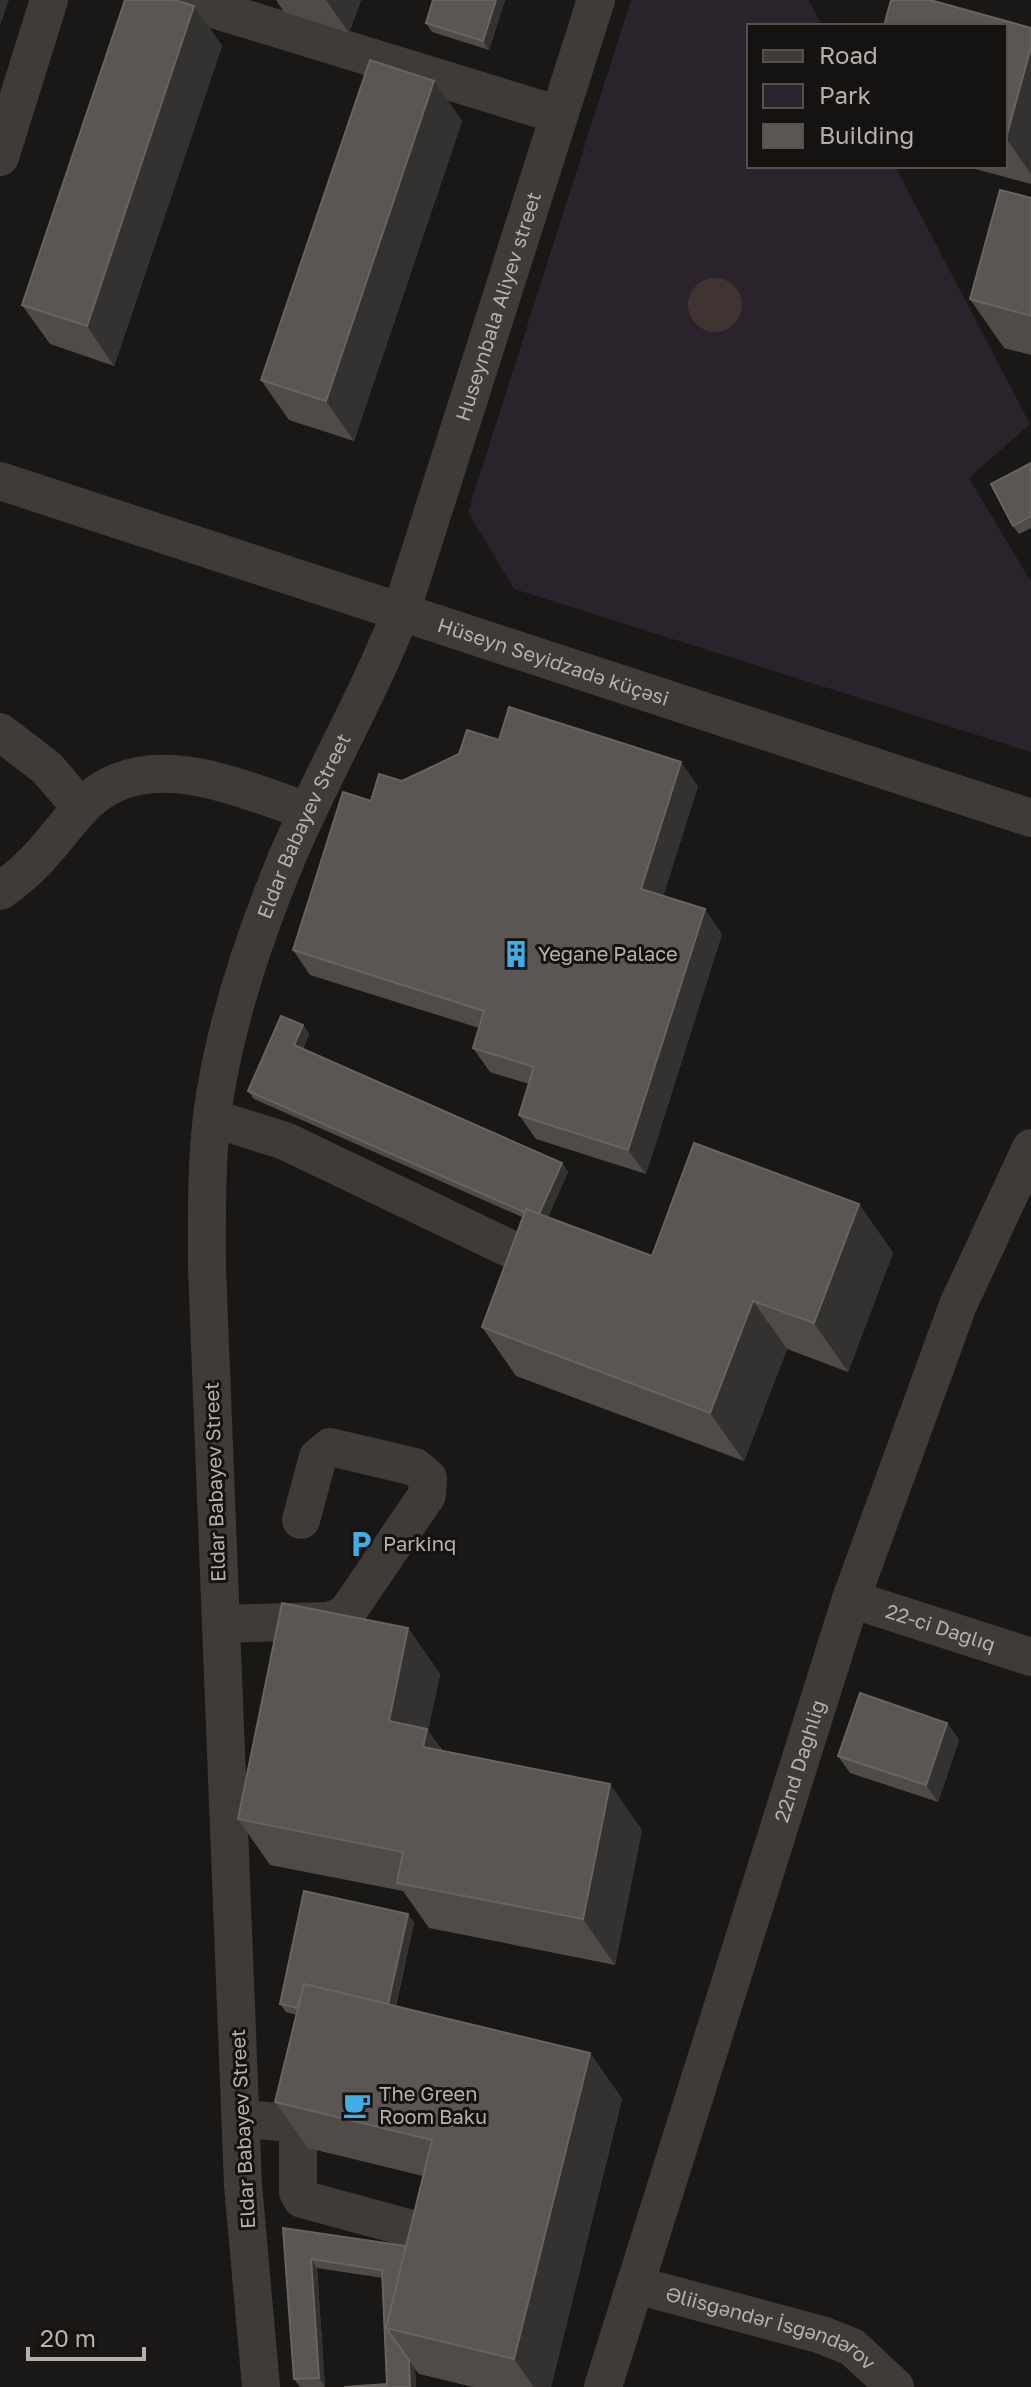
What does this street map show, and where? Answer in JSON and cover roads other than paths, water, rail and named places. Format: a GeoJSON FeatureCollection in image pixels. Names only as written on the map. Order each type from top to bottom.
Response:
{"type":"FeatureCollection","features":[{"type":"Feature","properties":{"kind":"street"},"geometry":{"type":"LineString","coordinates":[[0,157],[49,0]]}},
{"type":"Feature","properties":{"kind":"street"},"geometry":{"type":"LineString","coordinates":[[184,0],[559,115]]}},
{"type":"Feature","properties":{"kind":"street","name":"Huseynbala Aliyev street"},"geometry":{"type":"LineString","coordinates":[[401,612],[596,0]]}},
{"type":"Feature","properties":{"kind":"street"},"geometry":{"type":"LineString","coordinates":[[0,472],[74,507]]}},
{"type":"Feature","properties":{"kind":"street"},"geometry":{"type":"LineString","coordinates":[[0,481],[74,507]]}},
{"type":"Feature","properties":{"kind":"street"},"geometry":{"type":"LineString","coordinates":[[0,494],[74,507]]}},
{"type":"Feature","properties":{"kind":"street","name":"Hüseyn Seyidzadə küçəsi"},"geometry":{"type":"LineString","coordinates":[[74,507],[1031,818]]}},
{"type":"Feature","properties":{"kind":"street","name":"Eldar Babayev Street"},"geometry":{"type":"LineString","coordinates":[[261,2387],[243,2185],[207,1268],[212,1118],[232,1019],[259,933],[308,811],[382,661],[401,612]]}},
{"type":"Feature","properties":{"kind":"street"},"geometry":{"type":"LineString","coordinates":[[0,732],[47,768],[81,808]]}},
{"type":"Feature","properties":{"kind":"street"},"geometry":{"type":"LineString","coordinates":[[0,891],[30,871],[81,808],[109,785],[138,775],[166,772],[200,776],[308,811]]}},
{"type":"Feature","properties":{"kind":"street"},"geometry":{"type":"LineString","coordinates":[[212,1118],[285,1141],[544,1265]]}},
{"type":"Feature","properties":{"kind":"street","name":"22nd Daghlig"},"geometry":{"type":"LineString","coordinates":[[603,2387],[851,1599],[952,1318],[1031,1148]]}},
{"type":"Feature","properties":{"kind":"street"},"geometry":{"type":"LineString","coordinates":[[221,1624],[330,1621],[346,1614],[427,1495],[428,1478],[415,1467],[330,1447],[318,1457],[301,1520]]}},
{"type":"Feature","properties":{"kind":"street","name":"22-ci Dağlıq"},"geometry":{"type":"LineString","coordinates":[[851,1599],[1031,1657]]}},
{"type":"Feature","properties":{"kind":"street"},"geometry":{"type":"LineString","coordinates":[[242,2119],[293,2123],[298,2127],[298,2192],[302,2199],[405,2227]]}},
{"type":"Feature","properties":{"kind":"street","name":"Əliisgəndər İsgəndərov"},"geometry":{"type":"LineString","coordinates":[[636,2285],[822,2335],[852,2347],[895,2387]]}},
{"type":"Feature","properties":{"kind":"place","name":"Yegane Palace"},"geometry":{"type":"Point","coordinates":[516,954]}},
{"type":"Feature","properties":{"kind":"place","name":"Parkinq"},"geometry":{"type":"Point","coordinates":[361,1544]}},
{"type":"Feature","properties":{"kind":"place","name":"The Green Room Baku"},"geometry":{"type":"Point","coordinates":[357,2105]}}]}
